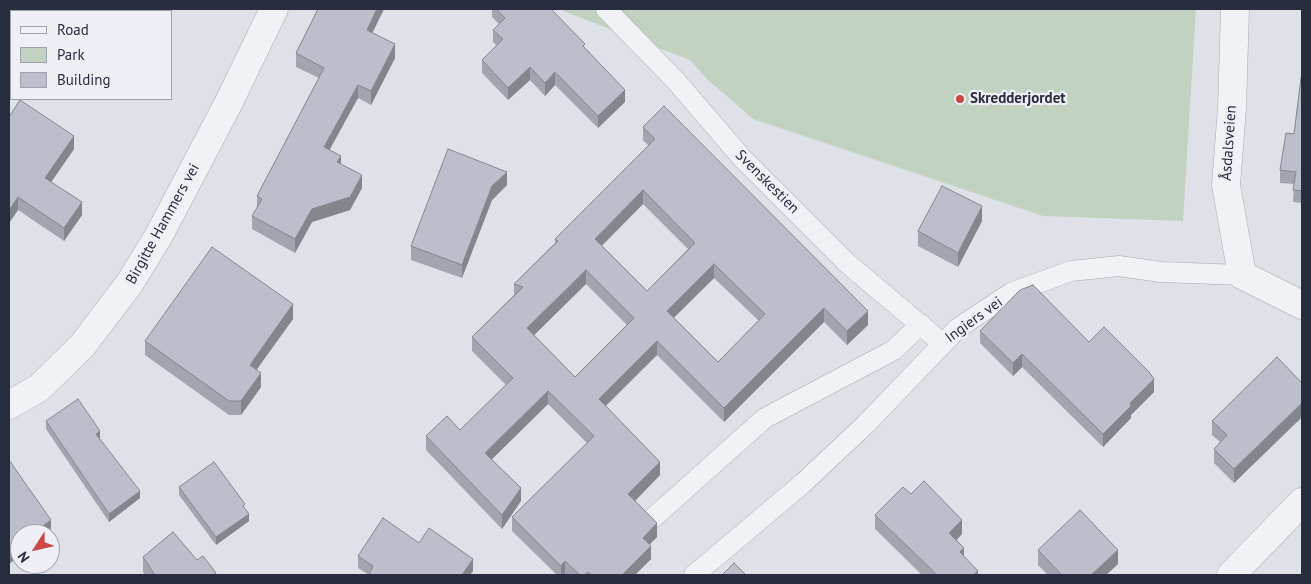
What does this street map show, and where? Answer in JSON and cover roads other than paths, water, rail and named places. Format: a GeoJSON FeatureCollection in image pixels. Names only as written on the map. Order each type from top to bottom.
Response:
{"type":"FeatureCollection","features":[{"type":"Feature","properties":{"kind":"street","name":"Birgitte Hammers vei"},"geometry":{"type":"LineString","coordinates":[[9,406],[39,388],[82,346],[129,284],[158,237],[228,104],[274,9]]}},
{"type":"Feature","properties":{"kind":"street","name":"Åsdalsveien"},"geometry":{"type":"LineString","coordinates":[[1235,9],[1232,108],[1226,186],[1242,275]]}},
{"type":"Feature","properties":{"kind":"street","name":"Ingiers vei"},"geometry":{"type":"LineString","coordinates":[[1242,275],[1302,305]]}},
{"type":"Feature","properties":{"kind":"street"},"geometry":{"type":"LineString","coordinates":[[1231,575],[1302,502]]}},
{"type":"Feature","properties":{"kind":"lane","name":"Svenskestien"},"geometry":{"type":"LineString","coordinates":[[606,9],[676,81],[742,158],[848,264],[942,343]]}},
{"type":"Feature","properties":{"kind":"lane","name":"Ingiers vei"},"geometry":{"type":"LineString","coordinates":[[694,575],[809,477],[866,424],[958,328],[1011,293],[1071,271],[1119,266],[1161,272],[1242,275]]}},
{"type":"Feature","properties":{"kind":"lane"},"geometry":{"type":"LineString","coordinates":[[654,517],[765,418],[894,350],[921,324]]}},
{"type":"Feature","properties":{"kind":"place","name":"Skredderjordet"},"geometry":{"type":"Point","coordinates":[960,99]}}]}
